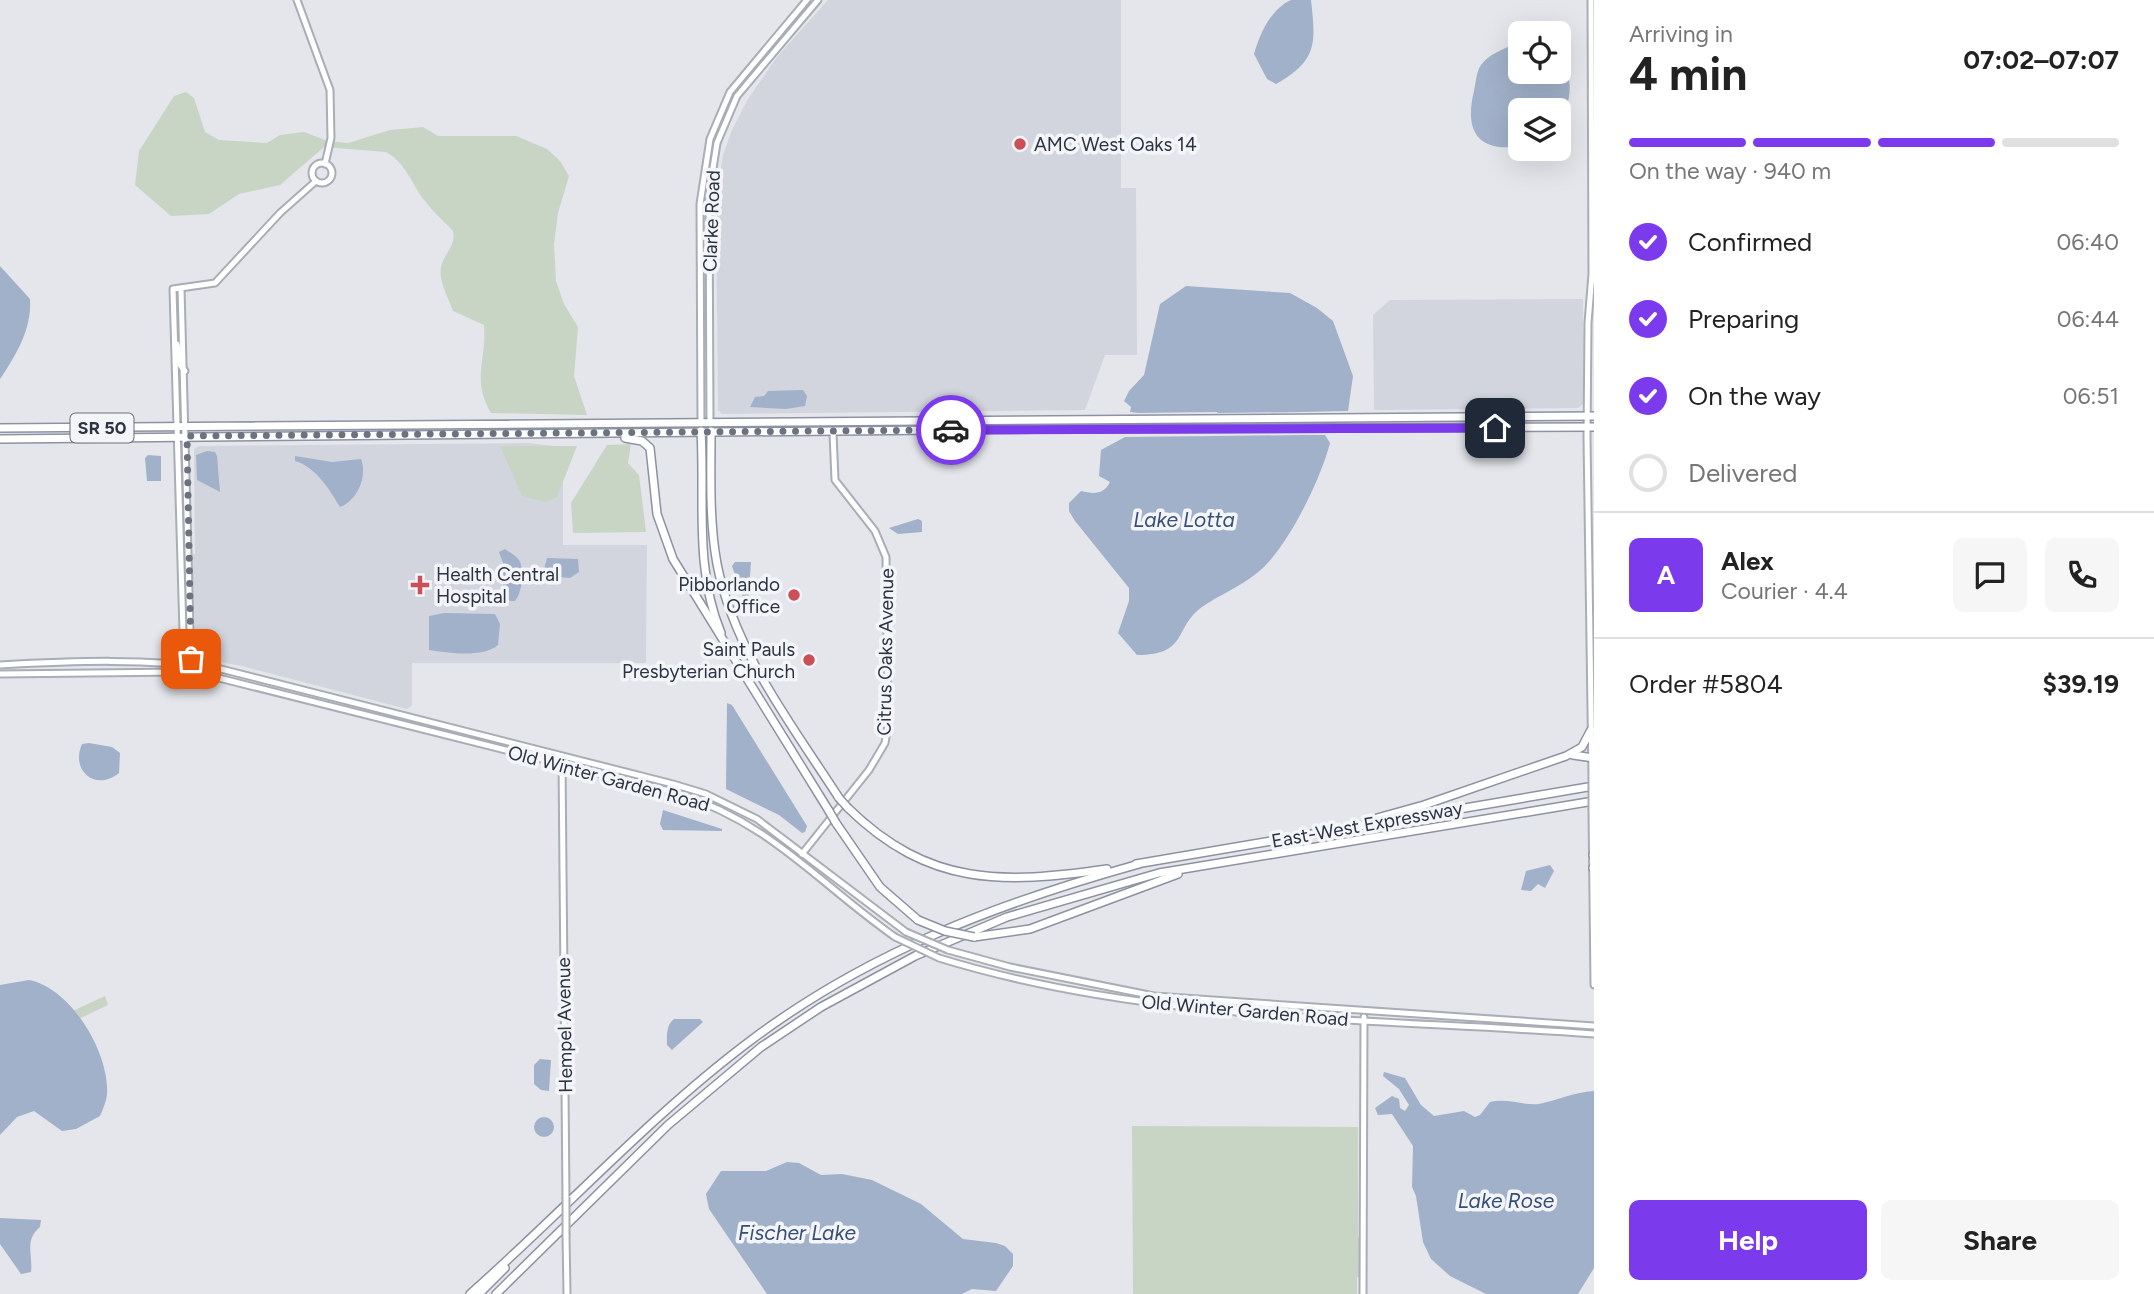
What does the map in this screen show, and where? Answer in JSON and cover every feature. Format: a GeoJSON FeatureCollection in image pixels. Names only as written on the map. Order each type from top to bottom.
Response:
{"type":"FeatureCollection","features":[{"type":"Feature","properties":{"kind":"highway"},"geometry":{"type":"LineString","coordinates":[[1469,428],[1497,416]]}},
{"type":"Feature","properties":{"kind":"highway","name":"SR 50"},"geometry":{"type":"LineString","coordinates":[[0,428],[1591,416]]}},
{"type":"Feature","properties":{"kind":"highway"},"geometry":{"type":"LineString","coordinates":[[1350,417],[1350,429]]}},
{"type":"Feature","properties":{"kind":"highway","name":"Clarke Road"},"geometry":{"type":"LineString","coordinates":[[710,423],[713,535],[730,612],[768,688],[848,808],[876,834],[900,849],[923,861],[971,875],[1022,880],[1139,864]]}},
{"type":"Feature","properties":{"kind":"highway"},"geometry":{"type":"LineString","coordinates":[[816,433],[832,423]]}},
{"type":"Feature","properties":{"kind":"highway"},"geometry":{"type":"LineString","coordinates":[[833,433],[848,423]]}},
{"type":"Feature","properties":{"kind":"highway","name":"Clarke Road"},"geometry":{"type":"LineString","coordinates":[[701,424],[704,574],[714,614],[729,650]]}},
{"type":"Feature","properties":{"kind":"highway","name":"SR 50"},"geometry":{"type":"LineString","coordinates":[[0,439],[833,433],[1022,429],[1591,427]]}},
{"type":"Feature","properties":{"kind":"highway"},"geometry":{"type":"LineString","coordinates":[[600,434],[639,440],[650,448],[655,503],[664,540],[684,580],[836,823],[880,887],[918,920],[945,931],[974,937],[1030,929],[1160,880],[1219,864]]}},
{"type":"Feature","properties":{"kind":"highway"},"geometry":{"type":"LineString","coordinates":[[1354,826],[1566,756],[1582,747],[1591,730]]}},
{"type":"Feature","properties":{"kind":"highway"},"geometry":{"type":"LineString","coordinates":[[1566,756],[1593,759]]}},
{"type":"Feature","properties":{"kind":"highway","name":"East-West Expressway"},"geometry":{"type":"LineString","coordinates":[[1139,864],[1594,786]]}},
{"type":"Feature","properties":{"kind":"highway","name":"East-West Expressway"},"geometry":{"type":"LineString","coordinates":[[1219,864],[1584,803],[1593,804]]}},
{"type":"Feature","properties":{"kind":"highway"},"geometry":{"type":"LineString","coordinates":[[470,1294],[661,1116],[731,1057],[838,984],[929,936],[994,907],[1139,864]]}},
{"type":"Feature","properties":{"kind":"highway"},"geometry":{"type":"LineString","coordinates":[[496,1294],[697,1100],[761,1047],[821,1007],[915,956],[1007,917],[1146,877],[1219,864]]}},
{"type":"Feature","properties":{"kind":"highway"},"geometry":{"type":"LineString","coordinates":[[479,1294],[534,1237]]}},
{"type":"Feature","properties":{"kind":"street"},"geometry":{"type":"LineString","coordinates":[[296,0],[330,90],[331,138],[326,164]]}},
{"type":"Feature","properties":{"kind":"street","name":"Clarke Road"},"geometry":{"type":"LineString","coordinates":[[701,424],[701,192],[710,139],[730,92],[807,0]]}},
{"type":"Feature","properties":{"kind":"street","name":"Clarke Road"},"geometry":{"type":"LineString","coordinates":[[710,423],[709,194],[718,144],[737,96],[818,0]]}},
{"type":"Feature","properties":{"kind":"street"},"geometry":{"type":"LineString","coordinates":[[1591,0],[1594,317]]}},
{"type":"Feature","properties":{"kind":"street"},"geometry":{"type":"LineString","coordinates":[[326,164],[331,168],[330,178],[323,183],[316,181],[312,173],[314,167],[326,164]]}},
{"type":"Feature","properties":{"kind":"street"},"geometry":{"type":"LineString","coordinates":[[188,673],[187,436],[182,427],[173,289],[215,283],[280,214],[316,181]]}},
{"type":"Feature","properties":{"kind":"street"},"geometry":{"type":"LineString","coordinates":[[181,288],[185,371],[182,427],[178,437],[188,665]]}},
{"type":"Feature","properties":{"kind":"street"},"geometry":{"type":"LineString","coordinates":[[1592,306],[1588,323],[1591,416],[1594,985]]}},
{"type":"Feature","properties":{"kind":"street"},"geometry":{"type":"LineString","coordinates":[[176,341],[185,371]]}},
{"type":"Feature","properties":{"kind":"street","name":"Citrus Oaks Avenue"},"geometry":{"type":"LineString","coordinates":[[798,859],[881,753],[888,725],[886,557],[875,531],[835,480],[833,433]]}},
{"type":"Feature","properties":{"kind":"street"},"geometry":{"type":"LineString","coordinates":[[29,663],[30,674]]}},
{"type":"Feature","properties":{"kind":"street","name":"Old Winter Garden Road"},"geometry":{"type":"LineString","coordinates":[[0,665],[188,665],[246,674],[706,794],[757,819],[906,932],[948,950],[1000,964],[1154,996],[1594,1026]]}},
{"type":"Feature","properties":{"kind":"street","name":"Old Winter Garden Road"},"geometry":{"type":"LineString","coordinates":[[0,674],[188,673],[562,764],[703,802],[755,827],[895,937],[939,958],[1149,1003],[1594,1034]]}},
{"type":"Feature","properties":{"kind":"street","name":"Hempel Avenue"},"geometry":{"type":"LineString","coordinates":[[563,755],[568,1294]]}},
{"type":"Feature","properties":{"kind":"street"},"geometry":{"type":"LineString","coordinates":[[1363,1294],[1364,1011]]}},
{"type":"Feature","properties":{"kind":"shaded area"},"geometry":{"type":"Polygon","coordinates":[[[828,0],[1121,0],[1121,188],[1136,188],[1137,355],[1105,355],[1085,410],[722,414],[718,410],[716,199],[723,155],[748,99],[777,57],[828,0]]]}},
{"type":"Feature","properties":{"kind":"shaded area"},"geometry":{"type":"Polygon","coordinates":[[[1583,299],[1584,403],[1578,408],[1374,410],[1373,315],[1390,300],[1583,299]]]}},
{"type":"Feature","properties":{"kind":"shaded area","name":"Health Central Hospital"},"geometry":{"type":"Polygon","coordinates":[[[528,443],[563,447],[563,545],[647,545],[646,663],[412,663],[412,706],[407,709],[242,666],[200,658],[196,653],[192,554],[195,554],[194,449],[199,446],[528,443]]]}},
{"type":"Feature","properties":{"kind":"green space"},"geometry":{"type":"Polygon","coordinates":[[[186,92],[194,98],[205,132],[219,140],[267,143],[280,135],[304,132],[328,141],[348,143],[390,130],[423,127],[438,136],[516,136],[547,149],[560,161],[569,176],[558,213],[554,244],[556,281],[564,304],[578,327],[574,376],[587,415],[491,413],[485,401],[481,379],[484,325],[453,311],[441,278],[442,262],[453,241],[453,231],[420,195],[399,162],[386,152],[324,147],[280,185],[239,194],[209,214],[171,216],[135,185],[139,151],[174,96],[186,92]]]}},
{"type":"Feature","properties":{"kind":"green space"},"geometry":{"type":"Polygon","coordinates":[[[631,444],[628,463],[639,475],[646,532],[573,533],[571,503],[607,445],[631,444]]]}},
{"type":"Feature","properties":{"kind":"green space"},"geometry":{"type":"Polygon","coordinates":[[[500,446],[577,446],[557,497],[546,502],[522,496],[500,446]]]}},
{"type":"Feature","properties":{"kind":"green space"},"geometry":{"type":"Polygon","coordinates":[[[105,996],[108,1005],[68,1024],[64,1015],[105,996]]]}},
{"type":"Feature","properties":{"kind":"green space"},"geometry":{"type":"Polygon","coordinates":[[[1132,1126],[1358,1127],[1358,1237],[1361,1237],[1361,1277],[1357,1277],[1357,1294],[1133,1294],[1132,1126]]]}},
{"type":"Feature","properties":{"kind":"water"},"geometry":{"type":"Polygon","coordinates":[[[1291,0],[1311,0],[1313,40],[1306,59],[1276,84],[1267,79],[1254,54],[1267,22],[1278,9],[1291,0]]]}},
{"type":"Feature","properties":{"kind":"water"},"geometry":{"type":"Polygon","coordinates":[[[1508,47],[1508,84],[1569,84],[1569,98],[1508,98],[1508,147],[1485,142],[1473,128],[1471,117],[1479,68],[1496,53],[1508,47]]]}},
{"type":"Feature","properties":{"kind":"water"},"geometry":{"type":"Polygon","coordinates":[[[0,266],[30,299],[30,310],[26,331],[0,379],[0,266]]]}},
{"type":"Feature","properties":{"kind":"water","name":"Lake Lotta"},"geometry":{"type":"Polygon","coordinates":[[[1186,286],[1290,293],[1317,308],[1333,321],[1353,376],[1348,411],[1301,412],[1301,435],[1325,435],[1330,443],[1311,494],[1290,532],[1268,563],[1244,583],[1202,607],[1193,615],[1173,645],[1154,654],[1137,655],[1118,633],[1129,601],[1129,588],[1075,521],[1069,511],[1069,503],[1081,491],[1098,492],[1108,486],[1110,482],[1099,476],[1101,450],[1125,437],[1218,436],[1217,412],[1138,413],[1130,412],[1131,407],[1124,401],[1129,391],[1144,375],[1160,304],[1186,286]]]}},
{"type":"Feature","properties":{"kind":"water"},"geometry":{"type":"Polygon","coordinates":[[[803,390],[807,396],[805,406],[786,409],[750,407],[755,397],[764,396],[768,391],[803,390]]]}},
{"type":"Feature","properties":{"kind":"water"},"geometry":{"type":"Polygon","coordinates":[[[207,451],[215,452],[217,456],[220,492],[197,480],[196,455],[207,451]]]}},
{"type":"Feature","properties":{"kind":"water"},"geometry":{"type":"Polygon","coordinates":[[[148,455],[161,456],[161,481],[147,481],[145,458],[148,455]]]}},
{"type":"Feature","properties":{"kind":"water"},"geometry":{"type":"Polygon","coordinates":[[[295,456],[332,462],[361,459],[363,473],[360,487],[346,504],[340,507],[321,480],[309,468],[295,461],[295,456]]]}},
{"type":"Feature","properties":{"kind":"water"},"geometry":{"type":"Polygon","coordinates":[[[918,519],[922,521],[922,532],[898,534],[889,528],[918,519]]]}},
{"type":"Feature","properties":{"kind":"water"},"geometry":{"type":"Polygon","coordinates":[[[505,549],[519,560],[522,570],[521,587],[515,601],[510,601],[503,594],[503,563],[499,552],[505,549]]]}},
{"type":"Feature","properties":{"kind":"water"},"geometry":{"type":"Polygon","coordinates":[[[547,558],[578,559],[579,572],[570,578],[547,576],[544,569],[547,558]]]}},
{"type":"Feature","properties":{"kind":"water"},"geometry":{"type":"Polygon","coordinates":[[[735,562],[751,562],[748,602],[744,600],[732,566],[735,562]]]}},
{"type":"Feature","properties":{"kind":"water"},"geometry":{"type":"Polygon","coordinates":[[[444,613],[495,614],[500,624],[498,645],[475,653],[429,650],[429,616],[444,613]]]}},
{"type":"Feature","properties":{"kind":"water"},"geometry":{"type":"Polygon","coordinates":[[[727,703],[732,705],[807,826],[805,832],[802,833],[779,815],[726,789],[727,703]]]}},
{"type":"Feature","properties":{"kind":"water"},"geometry":{"type":"Polygon","coordinates":[[[82,744],[112,747],[120,753],[119,773],[102,780],[87,776],[79,763],[79,754],[82,744]]]}},
{"type":"Feature","properties":{"kind":"water"},"geometry":{"type":"Polygon","coordinates":[[[663,810],[722,831],[663,830],[660,824],[663,810]]]}},
{"type":"Feature","properties":{"kind":"water"},"geometry":{"type":"Polygon","coordinates":[[[1550,865],[1554,871],[1545,888],[1538,884],[1531,891],[1521,890],[1526,871],[1550,865]]]}},
{"type":"Feature","properties":{"kind":"water"},"geometry":{"type":"Polygon","coordinates":[[[29,980],[59,995],[85,1025],[102,1060],[107,1098],[100,1116],[76,1129],[62,1131],[34,1111],[17,1117],[0,1135],[0,985],[29,980]]]}},
{"type":"Feature","properties":{"kind":"water"},"geometry":{"type":"Polygon","coordinates":[[[674,1019],[700,1019],[703,1022],[672,1050],[667,1045],[667,1034],[674,1019]]]}},
{"type":"Feature","properties":{"kind":"water"},"geometry":{"type":"Polygon","coordinates":[[[540,1059],[551,1060],[549,1091],[541,1090],[534,1084],[534,1065],[540,1059]]]}},
{"type":"Feature","properties":{"kind":"water","name":"Lake Rose"},"geometry":{"type":"Polygon","coordinates":[[[1384,1072],[1405,1078],[1421,1105],[1434,1116],[1464,1111],[1475,1117],[1480,1115],[1490,1102],[1539,1104],[1594,1091],[1594,1268],[1578,1294],[1486,1294],[1450,1276],[1431,1259],[1423,1242],[1416,1196],[1412,1187],[1413,1146],[1392,1114],[1378,1115],[1375,1108],[1392,1096],[1399,1099],[1400,1108],[1405,1111],[1409,1105],[1399,1089],[1383,1076],[1384,1072]]]}},
{"type":"Feature","properties":{"kind":"water"},"geometry":{"type":"Polygon","coordinates":[[[544,1117],[551,1120],[554,1127],[551,1134],[544,1137],[537,1134],[534,1127],[537,1120],[544,1117]]]}},
{"type":"Feature","properties":{"kind":"water","name":"Fischer Lake"},"geometry":{"type":"Polygon","coordinates":[[[787,1162],[799,1163],[821,1175],[842,1174],[872,1180],[921,1204],[963,1239],[1005,1246],[1013,1254],[1013,1266],[996,1291],[972,1289],[962,1294],[767,1294],[709,1209],[706,1194],[721,1171],[766,1171],[787,1162]]]}},
{"type":"Feature","properties":{"kind":"water"},"geometry":{"type":"Polygon","coordinates":[[[0,1218],[41,1220],[31,1242],[31,1272],[21,1274],[0,1244],[0,1218]]]}},
{"type":"Feature","properties":{"kind":"pier"},"geometry":{"type":"Polygon","coordinates":[[[1302,412],[1302,435],[1217,436],[1217,413],[1302,412]]]}},
{"type":"Feature","properties":{"kind":"way so far"},"geometry":{"type":"LineString","coordinates":[[191,659],[187,436],[951,430]]}},
{"type":"Feature","properties":{"kind":"place","name":"AMC West Oaks 14"},"geometry":{"type":"Point","coordinates":[1020,144]}},
{"type":"Feature","properties":{"kind":"place","name":"Health Central Hospital"},"geometry":{"type":"Point","coordinates":[420,585]}},
{"type":"Feature","properties":{"kind":"place","name":"Pibborlando Office"},"geometry":{"type":"Point","coordinates":[794,595]}},
{"type":"Feature","properties":{"kind":"place","name":"Saint Pauls Presbyterian Church"},"geometry":{"type":"Point","coordinates":[809,660]}},
{"type":"Feature","properties":{"kind":"route"},"geometry":{"type":"LineString","coordinates":[[951,430],[1495,428]]}}]}
